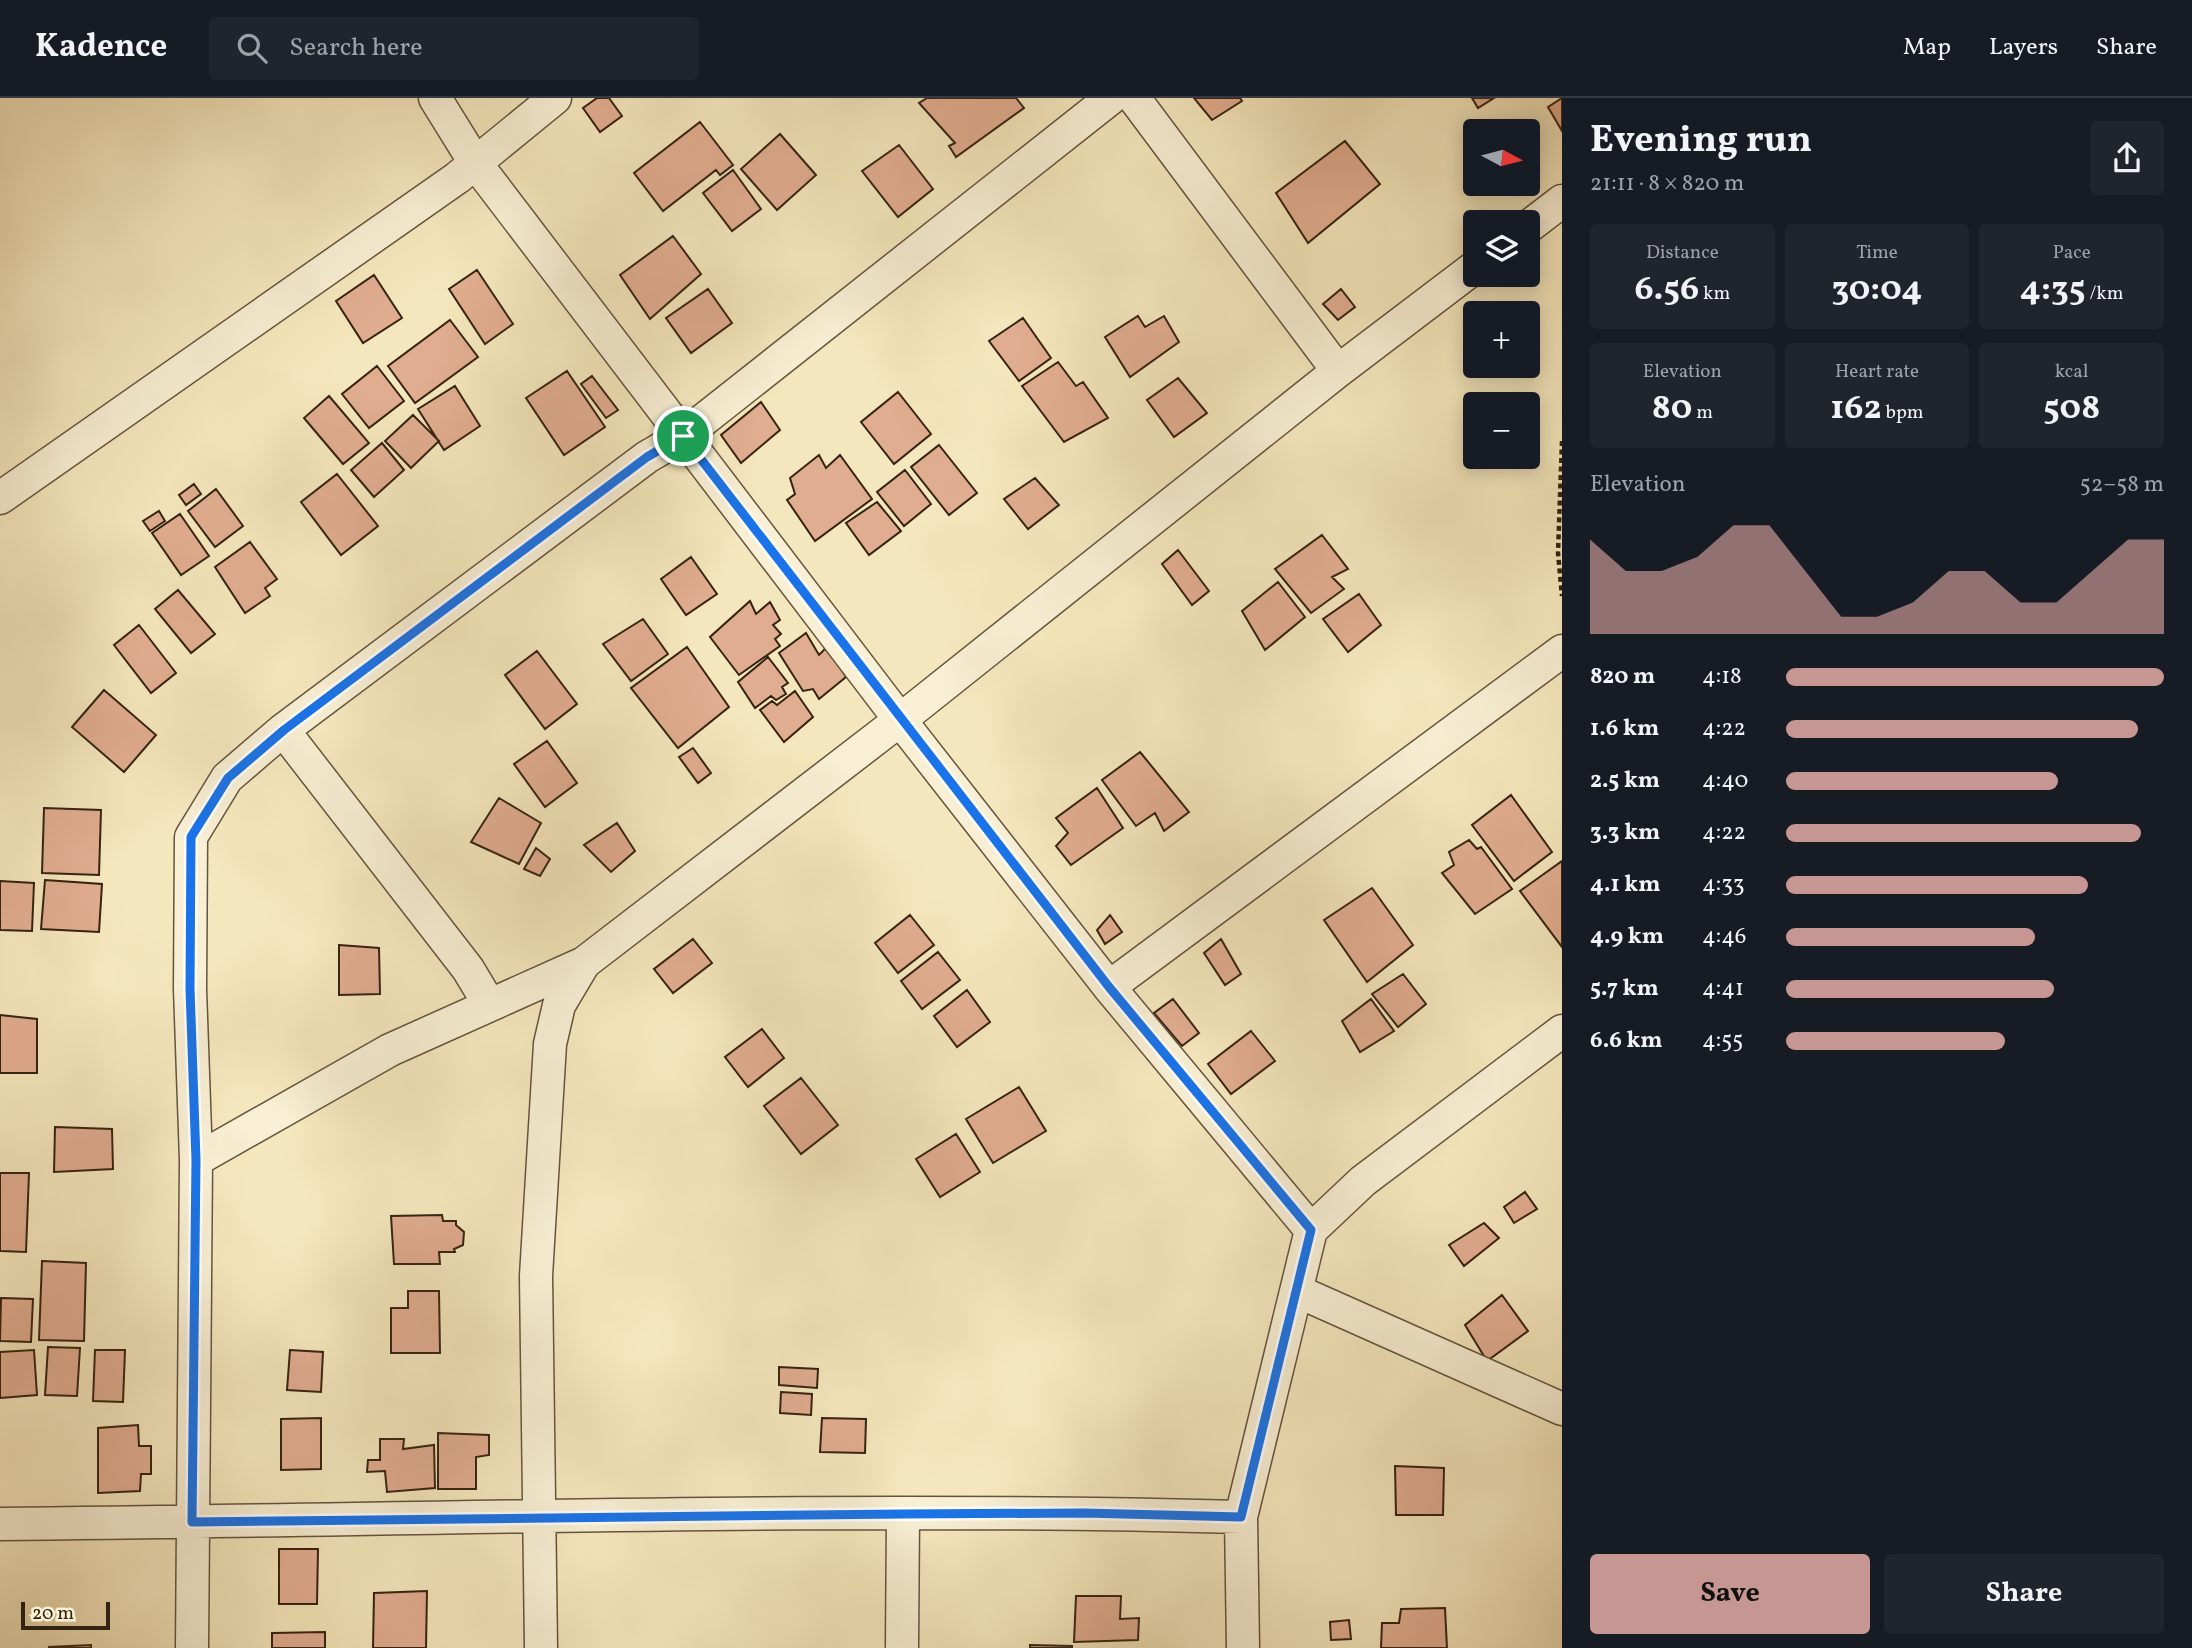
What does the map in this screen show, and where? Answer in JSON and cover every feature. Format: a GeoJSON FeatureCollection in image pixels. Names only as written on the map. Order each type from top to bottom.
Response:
{"type":"FeatureCollection","features":[{"type":"Feature","properties":{"kind":"street"},"geometry":{"type":"LineString","coordinates":[[435,98],[474,161],[900,720],[1109,987],[1311,1230]]}},
{"type":"Feature","properties":{"kind":"street"},"geometry":{"type":"LineString","coordinates":[[0,498],[261,312],[457,178],[474,161],[555,98]]}},
{"type":"Feature","properties":{"kind":"street"},"geometry":{"type":"LineString","coordinates":[[192,1648],[196,1160],[190,989],[191,837],[228,778],[284,730],[647,457],[683,436],[1111,98]]}},
{"type":"Feature","properties":{"kind":"street"},"geometry":{"type":"LineString","coordinates":[[1134,98],[1338,371]]}},
{"type":"Feature","properties":{"kind":"street"},"geometry":{"type":"LineString","coordinates":[[1540,218],[1562,201]]}},
{"type":"Feature","properties":{"kind":"street"},"geometry":{"type":"LineString","coordinates":[[196,1160],[390,1050],[584,963],[628,932],[900,720],[1338,371],[1463,276]]}},
{"type":"Feature","properties":{"kind":"street"},"geometry":{"type":"LineString","coordinates":[[1109,987],[1562,651]]}},
{"type":"Feature","properties":{"kind":"street"},"geometry":{"type":"LineString","coordinates":[[284,730],[461,959],[489,1004]]}},
{"type":"Feature","properties":{"kind":"street"},"geometry":{"type":"LineString","coordinates":[[541,1648],[536,1276],[550,1044],[559,1006],[584,963]]}},
{"type":"Feature","properties":{"kind":"street"},"geometry":{"type":"LineString","coordinates":[[1243,1648],[1241,1517],[1311,1230],[1363,1181],[1562,1031]]}},
{"type":"Feature","properties":{"kind":"street"},"geometry":{"type":"LineString","coordinates":[[1297,1291],[1562,1409]]}},
{"type":"Feature","properties":{"kind":"street"},"geometry":{"type":"LineString","coordinates":[[0,1524],[903,1514],[1084,1513],[1241,1517]]}},
{"type":"Feature","properties":{"kind":"street"},"geometry":{"type":"LineString","coordinates":[[902,1648],[903,1514]]}},
{"type":"Feature","properties":{"kind":"path"},"geometry":{"type":"LineString","coordinates":[[1562,441],[1559,553],[1562,596]]}},
{"type":"Feature","properties":{"kind":"building"},"geometry":{"type":"Polygon","coordinates":[[[597,98],[609,98],[622,116],[600,132],[583,108],[597,98]]]}},
{"type":"Feature","properties":{"kind":"building"},"geometry":{"type":"Polygon","coordinates":[[[927,98],[1016,98],[1024,108],[956,157],[949,146],[955,143],[919,103],[927,98]]]}},
{"type":"Feature","properties":{"kind":"building"},"geometry":{"type":"Polygon","coordinates":[[[1194,98],[1240,98],[1242,101],[1212,120],[1194,98]]]}},
{"type":"Feature","properties":{"kind":"building"},"geometry":{"type":"Polygon","coordinates":[[[1472,98],[1494,98],[1478,108],[1472,98]]]}},
{"type":"Feature","properties":{"kind":"building"},"geometry":{"type":"Polygon","coordinates":[[[1562,98],[1562,131],[1548,107],[1562,98]]]}},
{"type":"Feature","properties":{"kind":"building"},"geometry":{"type":"Polygon","coordinates":[[[700,122],[733,165],[720,175],[716,170],[663,211],[634,173],[700,122]]]}},
{"type":"Feature","properties":{"kind":"building"},"geometry":{"type":"Polygon","coordinates":[[[780,134],[816,175],[777,210],[741,169],[780,134]]]}},
{"type":"Feature","properties":{"kind":"building"},"geometry":{"type":"Polygon","coordinates":[[[1345,141],[1380,184],[1308,243],[1276,193],[1345,141]]]}},
{"type":"Feature","properties":{"kind":"building"},"geometry":{"type":"Polygon","coordinates":[[[899,145],[933,189],[898,217],[862,171],[899,145]]]}},
{"type":"Feature","properties":{"kind":"building"},"geometry":{"type":"Polygon","coordinates":[[[733,170],[761,209],[732,231],[703,193],[733,170]]]}},
{"type":"Feature","properties":{"kind":"building"},"geometry":{"type":"Polygon","coordinates":[[[673,236],[701,274],[650,319],[620,275],[673,236]]]}},
{"type":"Feature","properties":{"kind":"building"},"geometry":{"type":"Polygon","coordinates":[[[477,270],[513,324],[485,344],[449,289],[477,270]]]}},
{"type":"Feature","properties":{"kind":"building"},"geometry":{"type":"Polygon","coordinates":[[[374,275],[402,318],[363,343],[336,301],[374,275]]]}},
{"type":"Feature","properties":{"kind":"building"},"geometry":{"type":"Polygon","coordinates":[[[708,289],[732,323],[691,353],[666,318],[708,289]]]}},
{"type":"Feature","properties":{"kind":"building"},"geometry":{"type":"Polygon","coordinates":[[[1341,289],[1355,307],[1338,320],[1323,304],[1341,289]]]}},
{"type":"Feature","properties":{"kind":"building"},"geometry":{"type":"Polygon","coordinates":[[[1138,316],[1145,327],[1164,316],[1179,342],[1130,377],[1105,337],[1138,316]]]}},
{"type":"Feature","properties":{"kind":"building"},"geometry":{"type":"Polygon","coordinates":[[[1023,318],[1051,358],[1019,381],[989,341],[1023,318]]]}},
{"type":"Feature","properties":{"kind":"building"},"geometry":{"type":"Polygon","coordinates":[[[450,320],[478,357],[415,403],[388,366],[450,320]]]}},
{"type":"Feature","properties":{"kind":"building"},"geometry":{"type":"Polygon","coordinates":[[[1058,362],[1076,386],[1083,382],[1108,418],[1064,442],[1022,386],[1058,362]]]}},
{"type":"Feature","properties":{"kind":"building"},"geometry":{"type":"Polygon","coordinates":[[[377,366],[404,401],[369,428],[342,394],[377,366]]]}},
{"type":"Feature","properties":{"kind":"building"},"geometry":{"type":"Polygon","coordinates":[[[567,371],[605,427],[564,455],[526,398],[567,371]]]}},
{"type":"Feature","properties":{"kind":"building"},"geometry":{"type":"Polygon","coordinates":[[[592,376],[618,410],[606,418],[581,384],[592,376]]]}},
{"type":"Feature","properties":{"kind":"building"},"geometry":{"type":"Polygon","coordinates":[[[1178,378],[1207,413],[1174,437],[1147,400],[1178,378]]]}},
{"type":"Feature","properties":{"kind":"building"},"geometry":{"type":"Polygon","coordinates":[[[455,386],[480,426],[444,450],[418,409],[455,386]]]}},
{"type":"Feature","properties":{"kind":"building"},"geometry":{"type":"Polygon","coordinates":[[[898,392],[931,434],[894,464],[861,422],[898,392]]]}},
{"type":"Feature","properties":{"kind":"building"},"geometry":{"type":"Polygon","coordinates":[[[329,396],[369,443],[343,464],[304,418],[329,396]]]}},
{"type":"Feature","properties":{"kind":"building"},"geometry":{"type":"Polygon","coordinates":[[[761,402],[780,430],[741,463],[721,435],[761,402]]]}},
{"type":"Feature","properties":{"kind":"building"},"geometry":{"type":"Polygon","coordinates":[[[413,415],[439,441],[411,468],[385,441],[413,415]]]}},
{"type":"Feature","properties":{"kind":"building"},"geometry":{"type":"Polygon","coordinates":[[[382,443],[404,470],[374,497],[351,470],[382,443]]]}},
{"type":"Feature","properties":{"kind":"building"},"geometry":{"type":"Polygon","coordinates":[[[939,445],[977,493],[949,515],[911,467],[939,445]]]}},
{"type":"Feature","properties":{"kind":"building"},"geometry":{"type":"Polygon","coordinates":[[[819,455],[826,468],[840,455],[872,499],[815,541],[787,500],[795,494],[790,478],[819,455]]]}},
{"type":"Feature","properties":{"kind":"building"},"geometry":{"type":"Polygon","coordinates":[[[905,470],[931,504],[904,526],[877,492],[905,470]]]}},
{"type":"Feature","properties":{"kind":"building"},"geometry":{"type":"Polygon","coordinates":[[[337,474],[378,526],[341,555],[301,502],[337,474]]]}},
{"type":"Feature","properties":{"kind":"building"},"geometry":{"type":"Polygon","coordinates":[[[1035,478],[1059,505],[1028,529],[1004,499],[1035,478]]]}},
{"type":"Feature","properties":{"kind":"building"},"geometry":{"type":"Polygon","coordinates":[[[194,484],[201,494],[186,505],[179,495],[194,484]]]}},
{"type":"Feature","properties":{"kind":"building"},"geometry":{"type":"Polygon","coordinates":[[[216,489],[243,526],[215,547],[188,511],[216,489]]]}},
{"type":"Feature","properties":{"kind":"building"},"geometry":{"type":"Polygon","coordinates":[[[877,502],[901,531],[869,555],[846,523],[877,502]]]}},
{"type":"Feature","properties":{"kind":"building"},"geometry":{"type":"Polygon","coordinates":[[[159,511],[165,521],[150,531],[143,521],[159,511]]]}},
{"type":"Feature","properties":{"kind":"building"},"geometry":{"type":"Polygon","coordinates":[[[180,514],[209,556],[181,575],[152,533],[180,514]]]}},
{"type":"Feature","properties":{"kind":"building"},"geometry":{"type":"Polygon","coordinates":[[[1322,535],[1348,569],[1332,577],[1344,589],[1311,613],[1275,569],[1322,535]]]}},
{"type":"Feature","properties":{"kind":"building"},"geometry":{"type":"Polygon","coordinates":[[[250,542],[277,579],[265,588],[270,596],[245,613],[215,567],[250,542]]]}},
{"type":"Feature","properties":{"kind":"building"},"geometry":{"type":"Polygon","coordinates":[[[1178,550],[1209,591],[1192,605],[1162,564],[1178,550]]]}},
{"type":"Feature","properties":{"kind":"building"},"geometry":{"type":"Polygon","coordinates":[[[691,557],[717,594],[686,615],[661,579],[691,557]]]}},
{"type":"Feature","properties":{"kind":"building"},"geometry":{"type":"Polygon","coordinates":[[[1278,582],[1305,617],[1265,650],[1242,611],[1278,582]]]}},
{"type":"Feature","properties":{"kind":"building"},"geometry":{"type":"Polygon","coordinates":[[[178,590],[215,634],[191,653],[155,609],[178,590]]]}},
{"type":"Feature","properties":{"kind":"building"},"geometry":{"type":"Polygon","coordinates":[[[1359,594],[1381,625],[1348,652],[1323,619],[1359,594]]]}},
{"type":"Feature","properties":{"kind":"building"},"geometry":{"type":"Polygon","coordinates":[[[750,601],[756,614],[770,602],[780,620],[773,625],[781,634],[775,639],[780,646],[739,675],[710,637],[750,601]]]}},
{"type":"Feature","properties":{"kind":"building"},"geometry":{"type":"Polygon","coordinates":[[[643,619],[668,654],[631,681],[603,644],[643,619]]]}},
{"type":"Feature","properties":{"kind":"building"},"geometry":{"type":"Polygon","coordinates":[[[139,625],[176,673],[151,693],[114,645],[139,625]]]}},
{"type":"Feature","properties":{"kind":"building"},"geometry":{"type":"Polygon","coordinates":[[[806,633],[819,655],[828,646],[846,677],[819,699],[813,689],[803,691],[779,653],[806,633]]]}},
{"type":"Feature","properties":{"kind":"building"},"geometry":{"type":"Polygon","coordinates":[[[687,647],[729,707],[678,748],[631,688],[687,647]]]}},
{"type":"Feature","properties":{"kind":"building"},"geometry":{"type":"Polygon","coordinates":[[[537,651],[577,704],[545,729],[505,675],[537,651]]]}},
{"type":"Feature","properties":{"kind":"building"},"geometry":{"type":"Polygon","coordinates":[[[768,657],[788,683],[782,687],[786,694],[776,700],[771,696],[755,708],[738,682],[768,657]]]}},
{"type":"Feature","properties":{"kind":"building"},"geometry":{"type":"Polygon","coordinates":[[[104,690],[156,735],[124,772],[72,727],[104,690]]]}},
{"type":"Feature","properties":{"kind":"building"},"geometry":{"type":"Polygon","coordinates":[[[795,691],[813,717],[784,742],[760,710],[772,701],[777,705],[795,691]]]}},
{"type":"Feature","properties":{"kind":"building"},"geometry":{"type":"Polygon","coordinates":[[[547,741],[577,783],[545,807],[514,764],[547,741]]]}},
{"type":"Feature","properties":{"kind":"building"},"geometry":{"type":"Polygon","coordinates":[[[693,748],[711,773],[698,783],[679,757],[693,748]]]}},
{"type":"Feature","properties":{"kind":"building"},"geometry":{"type":"Polygon","coordinates":[[[1140,752],[1189,812],[1164,831],[1155,813],[1136,826],[1102,780],[1140,752]]]}},
{"type":"Feature","properties":{"kind":"building"},"geometry":{"type":"Polygon","coordinates":[[[1097,788],[1123,828],[1071,865],[1056,846],[1068,833],[1056,818],[1097,788]]]}},
{"type":"Feature","properties":{"kind":"building"},"geometry":{"type":"Polygon","coordinates":[[[1511,795],[1552,852],[1514,881],[1472,825],[1511,795]]]}},
{"type":"Feature","properties":{"kind":"building"},"geometry":{"type":"Polygon","coordinates":[[[499,798],[541,823],[519,864],[471,842],[499,798]]]}},
{"type":"Feature","properties":{"kind":"building"},"geometry":{"type":"Polygon","coordinates":[[[44,808],[101,810],[99,875],[42,873],[44,808]]]}},
{"type":"Feature","properties":{"kind":"building"},"geometry":{"type":"Polygon","coordinates":[[[617,823],[635,851],[611,872],[584,845],[617,823]]]}},
{"type":"Feature","properties":{"kind":"building"},"geometry":{"type":"Polygon","coordinates":[[[1469,840],[1477,849],[1481,847],[1512,889],[1475,914],[1442,873],[1454,865],[1449,852],[1469,840]]]}},
{"type":"Feature","properties":{"kind":"building"},"geometry":{"type":"Polygon","coordinates":[[[536,848],[550,859],[540,876],[524,869],[536,848]]]}},
{"type":"Feature","properties":{"kind":"building"},"geometry":{"type":"Polygon","coordinates":[[[1562,861],[1562,947],[1520,891],[1562,861]]]}},
{"type":"Feature","properties":{"kind":"building"},"geometry":{"type":"Polygon","coordinates":[[[45,880],[102,884],[99,932],[41,929],[45,880]]]}},
{"type":"Feature","properties":{"kind":"building"},"geometry":{"type":"Polygon","coordinates":[[[0,881],[34,883],[32,931],[0,930],[0,881]]]}},
{"type":"Feature","properties":{"kind":"building"},"geometry":{"type":"Polygon","coordinates":[[[1372,888],[1413,945],[1367,982],[1324,920],[1372,888]]]}},
{"type":"Feature","properties":{"kind":"building"},"geometry":{"type":"Polygon","coordinates":[[[910,915],[934,945],[898,973],[875,943],[910,915]]]}},
{"type":"Feature","properties":{"kind":"building"},"geometry":{"type":"Polygon","coordinates":[[[1110,915],[1122,932],[1105,944],[1097,930],[1110,915]]]}},
{"type":"Feature","properties":{"kind":"building"},"geometry":{"type":"Polygon","coordinates":[[[693,939],[712,963],[673,993],[654,969],[693,939]]]}},
{"type":"Feature","properties":{"kind":"building"},"geometry":{"type":"Polygon","coordinates":[[[1221,939],[1241,974],[1225,985],[1204,953],[1221,939]]]}},
{"type":"Feature","properties":{"kind":"building"},"geometry":{"type":"Polygon","coordinates":[[[339,945],[379,948],[380,994],[339,995],[339,945]]]}},
{"type":"Feature","properties":{"kind":"building"},"geometry":{"type":"Polygon","coordinates":[[[938,952],[960,980],[922,1009],[901,981],[938,952]]]}},
{"type":"Feature","properties":{"kind":"building"},"geometry":{"type":"Polygon","coordinates":[[[1403,974],[1426,1004],[1398,1027],[1372,994],[1403,974]]]}},
{"type":"Feature","properties":{"kind":"building"},"geometry":{"type":"Polygon","coordinates":[[[967,990],[990,1022],[957,1047],[934,1016],[967,990]]]}},
{"type":"Feature","properties":{"kind":"building"},"geometry":{"type":"Polygon","coordinates":[[[1173,999],[1199,1033],[1182,1046],[1154,1013],[1173,999]]]}},
{"type":"Feature","properties":{"kind":"building"},"geometry":{"type":"Polygon","coordinates":[[[1371,999],[1394,1031],[1360,1052],[1342,1021],[1371,999]]]}},
{"type":"Feature","properties":{"kind":"building"},"geometry":{"type":"Polygon","coordinates":[[[0,1015],[37,1019],[37,1073],[0,1073],[0,1015]]]}},
{"type":"Feature","properties":{"kind":"building"},"geometry":{"type":"Polygon","coordinates":[[[762,1029],[784,1058],[748,1087],[725,1057],[762,1029]]]}},
{"type":"Feature","properties":{"kind":"building"},"geometry":{"type":"Polygon","coordinates":[[[1251,1031],[1275,1061],[1231,1094],[1208,1064],[1251,1031]]]}},
{"type":"Feature","properties":{"kind":"building"},"geometry":{"type":"Polygon","coordinates":[[[801,1078],[838,1125],[801,1154],[764,1106],[801,1078]]]}},
{"type":"Feature","properties":{"kind":"building"},"geometry":{"type":"Polygon","coordinates":[[[1019,1087],[1046,1131],[993,1163],[966,1119],[1019,1087]]]}},
{"type":"Feature","properties":{"kind":"building"},"geometry":{"type":"Polygon","coordinates":[[[55,1127],[112,1129],[113,1169],[54,1172],[55,1127]]]}},
{"type":"Feature","properties":{"kind":"building"},"geometry":{"type":"Polygon","coordinates":[[[956,1134],[980,1172],[940,1197],[916,1159],[956,1134]]]}},
{"type":"Feature","properties":{"kind":"building"},"geometry":{"type":"Polygon","coordinates":[[[0,1173],[29,1173],[26,1252],[0,1251],[0,1173]]]}},
{"type":"Feature","properties":{"kind":"building"},"geometry":{"type":"Polygon","coordinates":[[[1525,1192],[1537,1209],[1514,1223],[1504,1207],[1525,1192]]]}},
{"type":"Feature","properties":{"kind":"building"},"geometry":{"type":"Polygon","coordinates":[[[442,1215],[443,1221],[456,1221],[456,1225],[464,1232],[463,1245],[454,1249],[455,1252],[439,1252],[440,1264],[394,1264],[391,1216],[442,1215]]]}},
{"type":"Feature","properties":{"kind":"building"},"geometry":{"type":"Polygon","coordinates":[[[1484,1223],[1499,1238],[1464,1266],[1449,1245],[1484,1223]]]}},
{"type":"Feature","properties":{"kind":"building"},"geometry":{"type":"Polygon","coordinates":[[[42,1261],[86,1263],[84,1341],[39,1340],[42,1261]]]}},
{"type":"Feature","properties":{"kind":"building"},"geometry":{"type":"Polygon","coordinates":[[[408,1291],[439,1291],[440,1353],[391,1353],[391,1308],[408,1308],[408,1291]]]}},
{"type":"Feature","properties":{"kind":"building"},"geometry":{"type":"Polygon","coordinates":[[[1502,1295],[1528,1331],[1487,1361],[1465,1325],[1502,1295]]]}},
{"type":"Feature","properties":{"kind":"building"},"geometry":{"type":"Polygon","coordinates":[[[1,1298],[33,1299],[31,1342],[0,1341],[1,1298]]]}},
{"type":"Feature","properties":{"kind":"building"},"geometry":{"type":"Polygon","coordinates":[[[48,1347],[80,1348],[77,1396],[45,1395],[48,1347]]]}},
{"type":"Feature","properties":{"kind":"building"},"geometry":{"type":"Polygon","coordinates":[[[34,1350],[37,1395],[0,1398],[0,1352],[34,1350]]]}},
{"type":"Feature","properties":{"kind":"building"},"geometry":{"type":"Polygon","coordinates":[[[95,1350],[125,1350],[123,1402],[93,1401],[95,1350]]]}},
{"type":"Feature","properties":{"kind":"building"},"geometry":{"type":"Polygon","coordinates":[[[290,1350],[323,1352],[321,1392],[287,1390],[290,1350]]]}},
{"type":"Feature","properties":{"kind":"building"},"geometry":{"type":"Polygon","coordinates":[[[779,1367],[818,1369],[817,1388],[779,1385],[779,1367]]]}},
{"type":"Feature","properties":{"kind":"building"},"geometry":{"type":"Polygon","coordinates":[[[781,1392],[812,1394],[811,1415],[780,1413],[781,1392]]]}},
{"type":"Feature","properties":{"kind":"building"},"geometry":{"type":"Polygon","coordinates":[[[321,1418],[321,1469],[281,1470],[281,1419],[321,1418]]]}},
{"type":"Feature","properties":{"kind":"building"},"geometry":{"type":"Polygon","coordinates":[[[822,1418],[866,1419],[865,1453],[820,1452],[822,1418]]]}},
{"type":"Feature","properties":{"kind":"building"},"geometry":{"type":"Polygon","coordinates":[[[138,1425],[139,1446],[151,1446],[151,1474],[141,1474],[140,1491],[98,1493],[98,1428],[138,1425]]]}},
{"type":"Feature","properties":{"kind":"building"},"geometry":{"type":"Polygon","coordinates":[[[438,1433],[489,1435],[489,1455],[476,1457],[476,1489],[438,1489],[438,1433]]]}},
{"type":"Feature","properties":{"kind":"building"},"geometry":{"type":"Polygon","coordinates":[[[380,1439],[404,1439],[403,1449],[434,1445],[435,1488],[387,1492],[385,1471],[367,1472],[368,1460],[380,1460],[380,1439]]]}},
{"type":"Feature","properties":{"kind":"building"},"geometry":{"type":"Polygon","coordinates":[[[1395,1466],[1444,1468],[1443,1515],[1396,1515],[1395,1466]]]}},
{"type":"Feature","properties":{"kind":"building"},"geometry":{"type":"Polygon","coordinates":[[[279,1549],[318,1549],[317,1604],[279,1604],[279,1549]]]}},
{"type":"Feature","properties":{"kind":"building"},"geometry":{"type":"Polygon","coordinates":[[[427,1591],[426,1648],[373,1648],[374,1593],[427,1591]]]}},
{"type":"Feature","properties":{"kind":"building"},"geometry":{"type":"Polygon","coordinates":[[[1076,1596],[1121,1596],[1120,1619],[1139,1618],[1138,1640],[1074,1642],[1076,1596]]]}},
{"type":"Feature","properties":{"kind":"building"},"geometry":{"type":"Polygon","coordinates":[[[1445,1608],[1447,1648],[1381,1648],[1382,1623],[1399,1623],[1401,1609],[1445,1608]]]}},
{"type":"Feature","properties":{"kind":"building"},"geometry":{"type":"Polygon","coordinates":[[[1349,1620],[1351,1639],[1331,1640],[1330,1622],[1349,1620]]]}},
{"type":"Feature","properties":{"kind":"building"},"geometry":{"type":"Polygon","coordinates":[[[325,1632],[325,1648],[272,1648],[272,1633],[325,1632]]]}},
{"type":"Feature","properties":{"kind":"building"},"geometry":{"type":"Polygon","coordinates":[[[91,1645],[91,1648],[49,1648],[49,1647],[91,1645]]]}},
{"type":"Feature","properties":{"kind":"building"},"geometry":{"type":"Polygon","coordinates":[[[1030,1645],[1072,1646],[1072,1648],[1030,1648],[1030,1645]]]}},
{"type":"Feature","properties":{"kind":"route"},"geometry":{"type":"LineString","coordinates":[[683,436],[1109,987],[1311,1230],[1241,1517],[1084,1513],[192,1522],[196,1160],[190,989],[191,837],[228,778],[284,730],[647,457],[683,436]]}}]}
